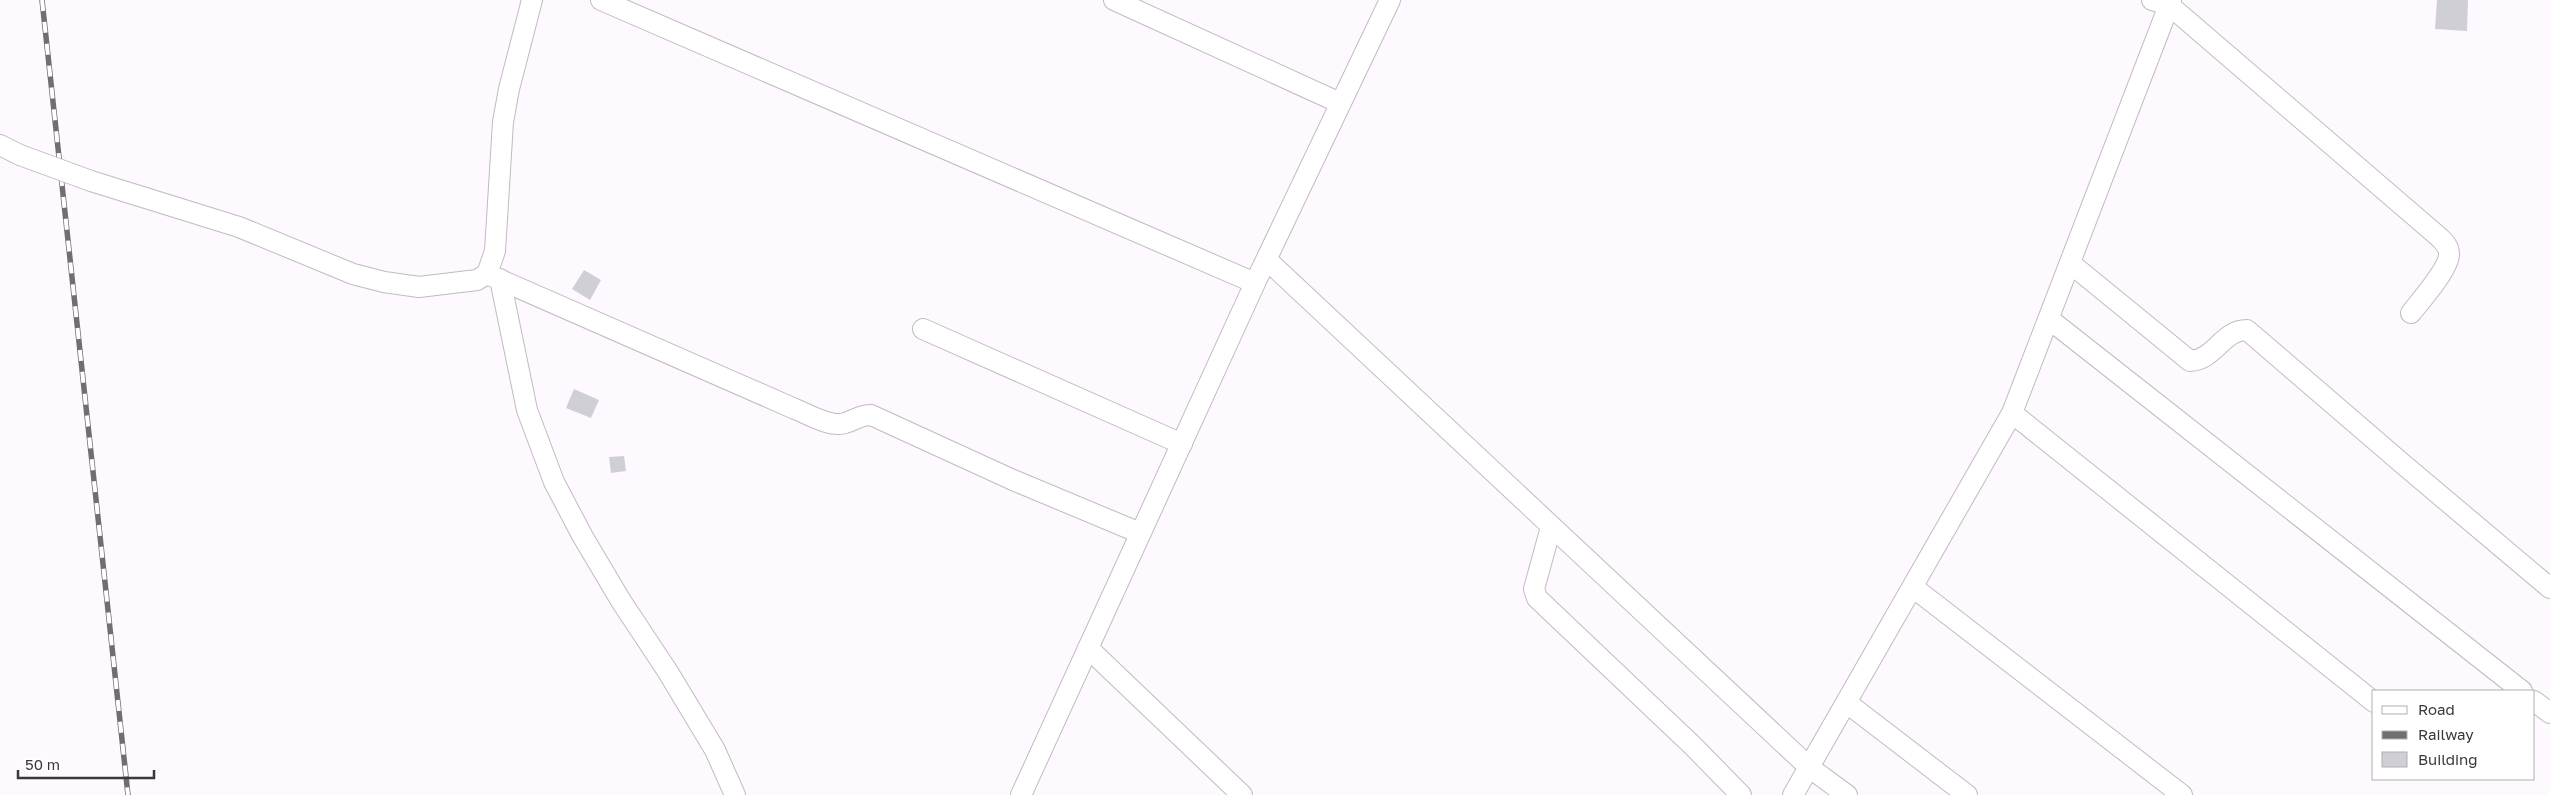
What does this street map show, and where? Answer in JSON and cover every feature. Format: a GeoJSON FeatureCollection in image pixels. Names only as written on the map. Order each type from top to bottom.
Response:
{"type":"FeatureCollection","features":[{"type":"Feature","properties":{"kind":"street"},"geometry":{"type":"LineString","coordinates":[[532,0],[507,97],[499,173],[493,276],[527,410],[554,482],[597,561],[715,750],[734,795]]}},
{"type":"Feature","properties":{"kind":"street"},"geometry":{"type":"LineString","coordinates":[[601,0],[1255,283]]}},
{"type":"Feature","properties":{"kind":"street"},"geometry":{"type":"LineString","coordinates":[[1114,0],[1340,103]]}},
{"type":"Feature","properties":{"kind":"street"},"geometry":{"type":"LineString","coordinates":[[1020,795],[1255,283],[1390,0]]}},
{"type":"Feature","properties":{"kind":"street"},"geometry":{"type":"LineString","coordinates":[[1793,795],[1914,588],[2012,413],[2070,263],[2164,2],[2439,237],[2448,247],[2449,255],[2446,266],[2411,313]]}},
{"type":"Feature","properties":{"kind":"street"},"geometry":{"type":"LineString","coordinates":[[0,145],[20,155],[91,181],[239,227],[353,274],[384,282],[419,287],[477,280],[493,276],[795,409],[836,424],[845,423],[860,415],[871,415],[1013,480],[1140,533]]}},
{"type":"Feature","properties":{"kind":"street"},"geometry":{"type":"LineString","coordinates":[[1267,260],[1810,768],[1847,795]]}},
{"type":"Feature","properties":{"kind":"street"},"geometry":{"type":"LineString","coordinates":[[2070,263],[2190,361],[2207,357],[2231,333],[2247,330],[2404,466],[2550,588]]}},
{"type":"Feature","properties":{"kind":"street"},"geometry":{"type":"LineString","coordinates":[[2049,319],[2521,690]]}},
{"type":"Feature","properties":{"kind":"street"},"geometry":{"type":"LineString","coordinates":[[923,329],[1182,444]]}},
{"type":"Feature","properties":{"kind":"street"},"geometry":{"type":"LineString","coordinates":[[2012,413],[2372,700]]}},
{"type":"Feature","properties":{"kind":"street"},"geometry":{"type":"LineString","coordinates":[[1551,527],[1534,589],[1537,598],[1693,746],[1741,795]]}},
{"type":"Feature","properties":{"kind":"street"},"geometry":{"type":"LineString","coordinates":[[1914,588],[2182,795]]}},
{"type":"Feature","properties":{"kind":"street"},"geometry":{"type":"LineString","coordinates":[[1088,648],[1242,795]]}},
{"type":"Feature","properties":{"kind":"street"},"geometry":{"type":"LineString","coordinates":[[2535,702],[2550,713]]}},
{"type":"Feature","properties":{"kind":"street"},"geometry":{"type":"LineString","coordinates":[[1847,703],[1967,795]]}},
{"type":"Feature","properties":{"kind":"building"},"geometry":{"type":"Polygon","coordinates":[[[2437,0],[2468,0],[2467,31],[2435,29],[2437,0]]]}},
{"type":"Feature","properties":{"kind":"building"},"geometry":{"type":"Polygon","coordinates":[[[584,270],[601,280],[590,300],[572,289],[584,270]]]}},
{"type":"Feature","properties":{"kind":"building"},"geometry":{"type":"Polygon","coordinates":[[[574,389],[599,400],[591,418],[566,408],[574,389]]]}},
{"type":"Feature","properties":{"kind":"building"},"geometry":{"type":"Polygon","coordinates":[[[624,456],[626,471],[611,473],[609,457],[624,456]]]}},
{"type":"Feature","properties":{"kind":"railway"},"geometry":{"type":"LineString","coordinates":[[42,0],[128,795]]}}]}
